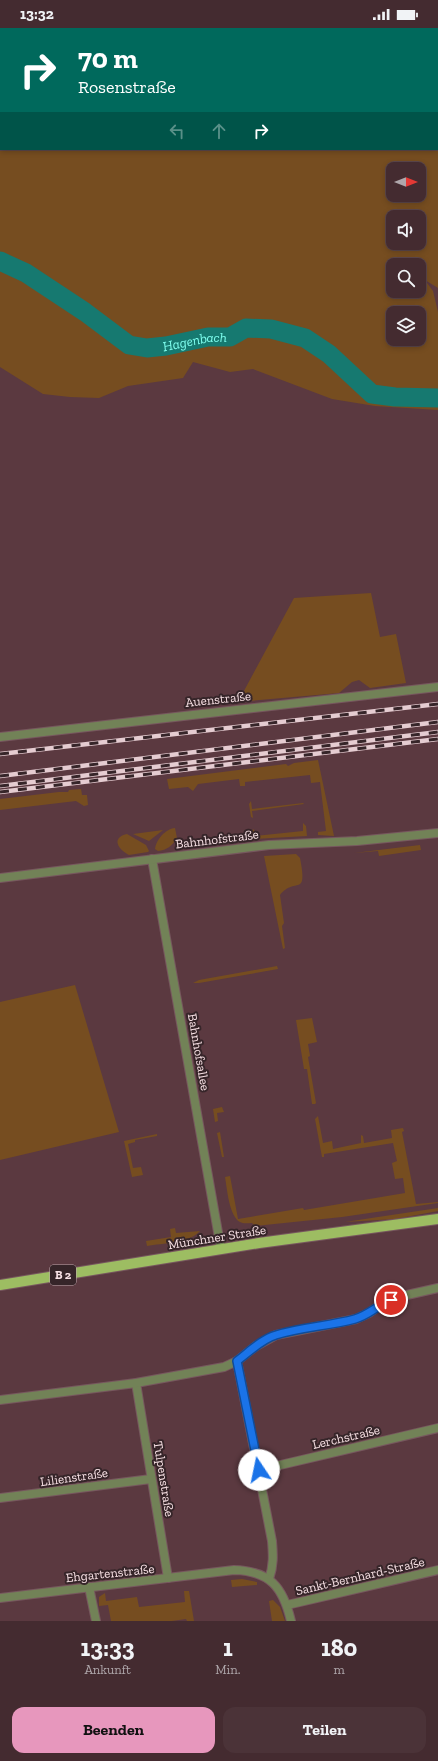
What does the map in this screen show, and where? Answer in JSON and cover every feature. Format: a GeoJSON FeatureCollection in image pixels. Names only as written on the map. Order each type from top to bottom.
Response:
{"type":"FeatureCollection","features":[{"type":"Feature","properties":{"kind":"main road","name":"Münchner Straße"},"geometry":{"type":"LineString","coordinates":[[0,1285],[221,1249],[438,1219]]}},
{"type":"Feature","properties":{"kind":"street","name":"Auenstraße"},"geometry":{"type":"LineString","coordinates":[[0,737],[438,687]]}},
{"type":"Feature","properties":{"kind":"street","name":"Bahnhofstraße"},"geometry":{"type":"LineString","coordinates":[[0,878],[269,845],[357,841],[438,833]]}},
{"type":"Feature","properties":{"kind":"street","name":"Bahnhofsallee"},"geometry":{"type":"LineString","coordinates":[[152,859],[221,1249]]}},
{"type":"Feature","properties":{"kind":"street"},"geometry":{"type":"LineString","coordinates":[[0,1400],[136,1383],[224,1367],[237,1361],[256,1346],[276,1335],[356,1319],[369,1313],[383,1303],[398,1297],[438,1288]]}},
{"type":"Feature","properties":{"kind":"street"},"geometry":{"type":"LineString","coordinates":[[237,1361],[272,1541],[274,1557],[269,1579],[279,1590],[287,1605],[291,1621]]}},
{"type":"Feature","properties":{"kind":"street","name":"Tulpenstraße"},"geometry":{"type":"LineString","coordinates":[[136,1383],[168,1578]]}},
{"type":"Feature","properties":{"kind":"street","name":"Lerchstraße"},"geometry":{"type":"LineString","coordinates":[[259,1470],[438,1428]]}},
{"type":"Feature","properties":{"kind":"street","name":"Lilienstraße"},"geometry":{"type":"LineString","coordinates":[[0,1498],[151,1479]]}},
{"type":"Feature","properties":{"kind":"street","name":"Sankt-Bernhard-Straße"},"geometry":{"type":"LineString","coordinates":[[287,1605],[438,1570]]}},
{"type":"Feature","properties":{"kind":"street","name":"Ehgartenstraße"},"geometry":{"type":"LineString","coordinates":[[0,1598],[224,1572],[248,1571],[269,1579]]}},
{"type":"Feature","properties":{"kind":"street"},"geometry":{"type":"LineString","coordinates":[[89,1587],[96,1621]]}},
{"type":"Feature","properties":{"kind":"shaded area"},"geometry":{"type":"Polygon","coordinates":[[[0,150],[438,150],[438,288],[426,281],[426,258],[386,258],[386,298],[426,298],[426,281],[433,291],[438,312],[438,410],[375,406],[332,399],[253,369],[230,372],[193,362],[183,378],[128,386],[99,398],[43,394],[0,367],[0,150]]]}},
{"type":"Feature","properties":{"kind":"shaded area"},"geometry":{"type":"Polygon","coordinates":[[[371,593],[380,637],[396,634],[406,683],[370,688],[359,680],[352,682],[339,693],[238,702],[294,598],[371,593]]]}},
{"type":"Feature","properties":{"kind":"shaded area"},"geometry":{"type":"Polygon","coordinates":[[[318,760],[334,836],[318,835],[318,832],[326,831],[320,782],[311,783],[310,775],[245,782],[245,786],[240,786],[239,779],[198,784],[193,791],[188,787],[169,789],[167,779],[286,764],[288,766],[294,763],[318,760]]]}},
{"type":"Feature","properties":{"kind":"shaded area"},"geometry":{"type":"Polygon","coordinates":[[[81,789],[82,795],[87,795],[88,805],[84,806],[76,801],[0,810],[0,799],[68,792],[69,790],[81,789]]]}},
{"type":"Feature","properties":{"kind":"shaded area"},"geometry":{"type":"Polygon","coordinates":[[[251,801],[252,809],[304,804],[252,811],[253,818],[251,817],[249,804],[251,801]]]}},
{"type":"Feature","properties":{"kind":"shaded area"},"geometry":{"type":"Polygon","coordinates":[[[303,823],[306,826],[307,836],[252,839],[252,831],[254,829],[255,836],[303,831],[303,823]]]}},
{"type":"Feature","properties":{"kind":"shaded area"},"geometry":{"type":"Polygon","coordinates":[[[175,828],[177,838],[173,843],[164,850],[158,851],[155,849],[157,842],[162,836],[168,830],[175,828]]]}},
{"type":"Feature","properties":{"kind":"shaded area"},"geometry":{"type":"Polygon","coordinates":[[[163,830],[149,841],[133,834],[163,830]]]}},
{"type":"Feature","properties":{"kind":"shaded area"},"geometry":{"type":"Polygon","coordinates":[[[127,834],[146,845],[149,851],[129,855],[125,853],[119,847],[118,841],[119,838],[127,834]]]}},
{"type":"Feature","properties":{"kind":"shaded area"},"geometry":{"type":"Polygon","coordinates":[[[420,845],[421,850],[379,856],[378,851],[354,853],[420,845]]]}},
{"type":"Feature","properties":{"kind":"shaded area"},"geometry":{"type":"Polygon","coordinates":[[[296,854],[300,858],[302,871],[301,883],[285,890],[280,895],[284,923],[282,926],[285,948],[283,949],[264,856],[296,854]]]}},
{"type":"Feature","properties":{"kind":"shaded area"},"geometry":{"type":"Polygon","coordinates":[[[277,966],[278,969],[193,983],[199,980],[277,966]]]}},
{"type":"Feature","properties":{"kind":"shaded area"},"geometry":{"type":"Polygon","coordinates":[[[75,985],[119,1132],[0,1160],[0,1002],[75,985]]]}},
{"type":"Feature","properties":{"kind":"shaded area"},"geometry":{"type":"Polygon","coordinates":[[[312,1018],[317,1042],[308,1044],[310,1056],[308,1057],[315,1104],[312,1104],[307,1069],[304,1069],[296,1020],[312,1018]]]}},
{"type":"Feature","properties":{"kind":"shaded area"},"geometry":{"type":"Polygon","coordinates":[[[222,1107],[224,1112],[217,1113],[218,1121],[215,1122],[213,1109],[222,1107]]]}},
{"type":"Feature","properties":{"kind":"shaded area"},"geometry":{"type":"Polygon","coordinates":[[[318,1116],[323,1143],[332,1141],[333,1149],[361,1143],[361,1135],[363,1136],[364,1143],[392,1138],[391,1130],[403,1128],[404,1131],[402,1132],[416,1204],[438,1203],[342,1217],[255,1226],[252,1223],[240,1222],[236,1219],[231,1208],[225,1177],[230,1176],[238,1219],[303,1208],[304,1210],[405,1193],[403,1178],[395,1179],[392,1163],[397,1161],[393,1143],[324,1154],[324,1157],[322,1157],[315,1119],[318,1116]]]}},
{"type":"Feature","properties":{"kind":"shaded area"},"geometry":{"type":"Polygon","coordinates":[[[220,1132],[224,1157],[222,1157],[217,1133],[220,1132]]]}},
{"type":"Feature","properties":{"kind":"shaded area"},"geometry":{"type":"Polygon","coordinates":[[[157,1134],[157,1136],[135,1140],[135,1142],[128,1144],[133,1168],[141,1167],[143,1175],[132,1177],[124,1141],[157,1134]]]}},
{"type":"Feature","properties":{"kind":"shaded area"},"geometry":{"type":"Polygon","coordinates":[[[438,1208],[438,1211],[395,1219],[345,1222],[438,1208]]]}},
{"type":"Feature","properties":{"kind":"shaded area"},"geometry":{"type":"Polygon","coordinates":[[[175,1228],[176,1233],[200,1231],[182,1241],[147,1246],[146,1241],[171,1237],[170,1229],[175,1228]]]}},
{"type":"Feature","properties":{"kind":"shaded area"},"geometry":{"type":"Polygon","coordinates":[[[242,1579],[257,1582],[257,1585],[232,1587],[231,1580],[242,1579]]]}},
{"type":"Feature","properties":{"kind":"shaded area"},"geometry":{"type":"Polygon","coordinates":[[[184,1591],[189,1591],[194,1621],[187,1621],[186,1619],[172,1621],[111,1621],[108,1605],[99,1606],[99,1597],[105,1593],[106,1601],[137,1597],[139,1607],[185,1602],[184,1591]]]}},
{"type":"Feature","properties":{"kind":"shaded area"},"geometry":{"type":"Polygon","coordinates":[[[273,1600],[280,1607],[285,1621],[272,1621],[269,1601],[273,1600]]]}},
{"type":"Feature","properties":{"kind":"waterway","name":"Hagenbach"},"geometry":{"type":"LineString","coordinates":[[0,261],[26,273],[85,312],[129,345],[147,348],[166,346],[208,337],[230,337],[246,328],[271,329],[305,338],[329,354],[372,394],[395,397],[438,398]]}},
{"type":"Feature","properties":{"kind":"railway"},"geometry":{"type":"LineString","coordinates":[[0,754],[438,704]]}},
{"type":"Feature","properties":{"kind":"railway"},"geometry":{"type":"LineString","coordinates":[[0,776],[438,722]]}},
{"type":"Feature","properties":{"kind":"railway"},"geometry":{"type":"LineString","coordinates":[[0,786],[438,732]]}},
{"type":"Feature","properties":{"kind":"railway"},"geometry":{"type":"LineString","coordinates":[[0,792],[438,739]]}},
{"type":"Feature","properties":{"kind":"route"},"geometry":{"type":"LineString","coordinates":[[259,1470],[237,1361],[256,1346],[276,1335],[356,1319],[391,1300]]}}]}
